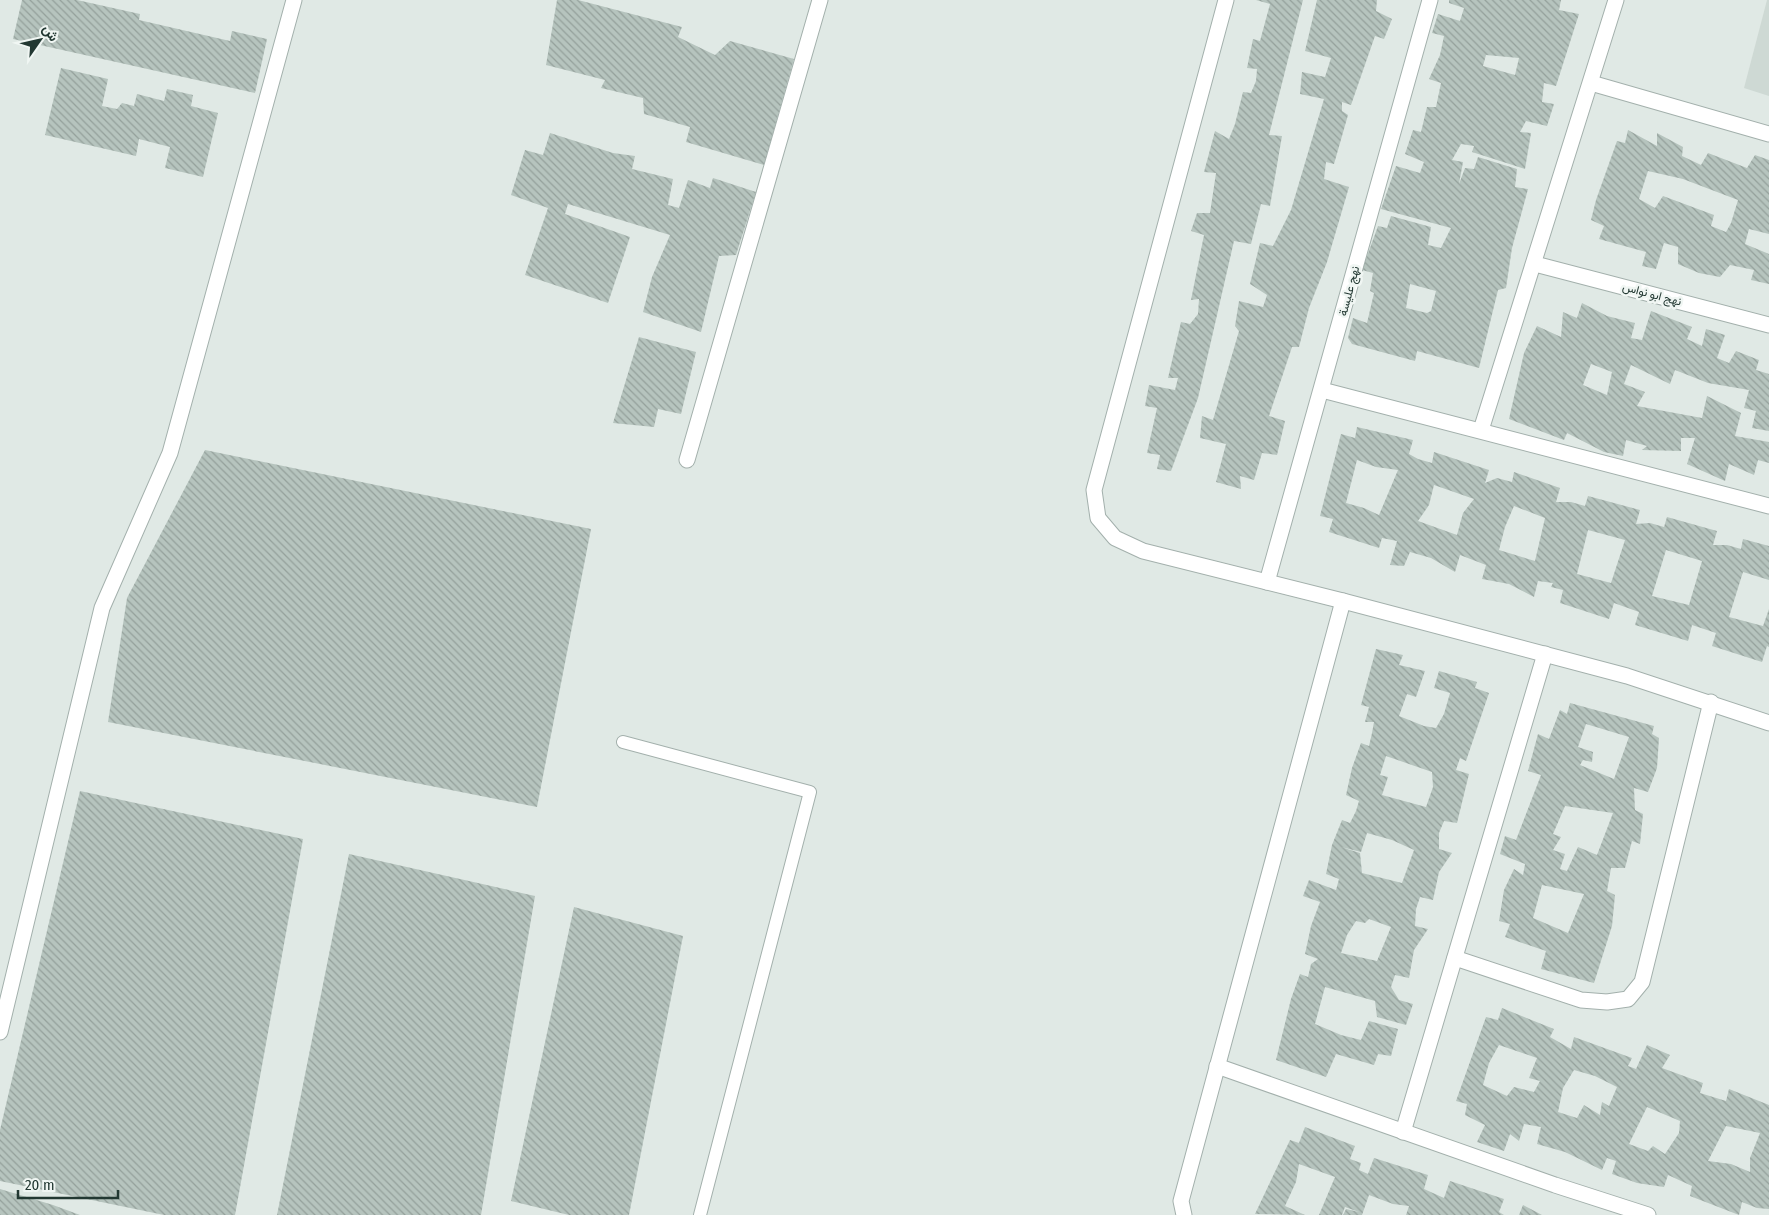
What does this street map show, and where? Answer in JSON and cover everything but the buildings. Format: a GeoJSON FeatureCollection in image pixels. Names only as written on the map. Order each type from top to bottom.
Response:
{"type":"FeatureCollection","features":[{"type":"Feature","properties":{"kind":"street"},"geometry":{"type":"LineString","coordinates":[[0,1032],[102,608],[170,452],[294,0]]}},
{"type":"Feature","properties":{"kind":"street"},"geometry":{"type":"LineString","coordinates":[[686,460],[820,0]]}},
{"type":"Feature","properties":{"kind":"street"},"geometry":{"type":"LineString","coordinates":[[1226,0],[1094,490],[1098,518],[1116,538],[1143,551],[1344,601],[1627,676],[1712,702],[1769,723]]}},
{"type":"Feature","properties":{"kind":"street","name":"نهج عليسة"},"geometry":{"type":"LineString","coordinates":[[1267,582],[1430,0]]}},
{"type":"Feature","properties":{"kind":"street"},"geometry":{"type":"LineString","coordinates":[[1481,430],[1535,264],[1616,0]]}},
{"type":"Feature","properties":{"kind":"street"},"geometry":{"type":"LineString","coordinates":[[1591,83],[1769,134]]}},
{"type":"Feature","properties":{"kind":"street","name":"نهج ابو نواس"},"geometry":{"type":"LineString","coordinates":[[1535,264],[1769,325]]}},
{"type":"Feature","properties":{"kind":"street"},"geometry":{"type":"LineString","coordinates":[[1322,390],[1769,506]]}},
{"type":"Feature","properties":{"kind":"street"},"geometry":{"type":"LineString","coordinates":[[1184,1215],[1181,1201],[1344,601]]}},
{"type":"Feature","properties":{"kind":"street"},"geometry":{"type":"LineString","coordinates":[[1403,1132],[1545,654]]}},
{"type":"Feature","properties":{"kind":"street"},"geometry":{"type":"LineString","coordinates":[[1455,958],[1581,1000],[1607,1002],[1628,999],[1642,982],[1712,702]]}},
{"type":"Feature","properties":{"kind":"street"},"geometry":{"type":"LineString","coordinates":[[1217,1066],[1555,1186],[1648,1215]]}},
{"type":"Feature","properties":{"kind":"lane"},"geometry":{"type":"LineString","coordinates":[[623,742],[810,792],[700,1215]]}},
{"type":"Feature","properties":{"kind":"shaded area"},"geometry":{"type":"Polygon","coordinates":[[[1767,0],[1769,0],[1769,96],[1744,88],[1767,0]]]}}]}
